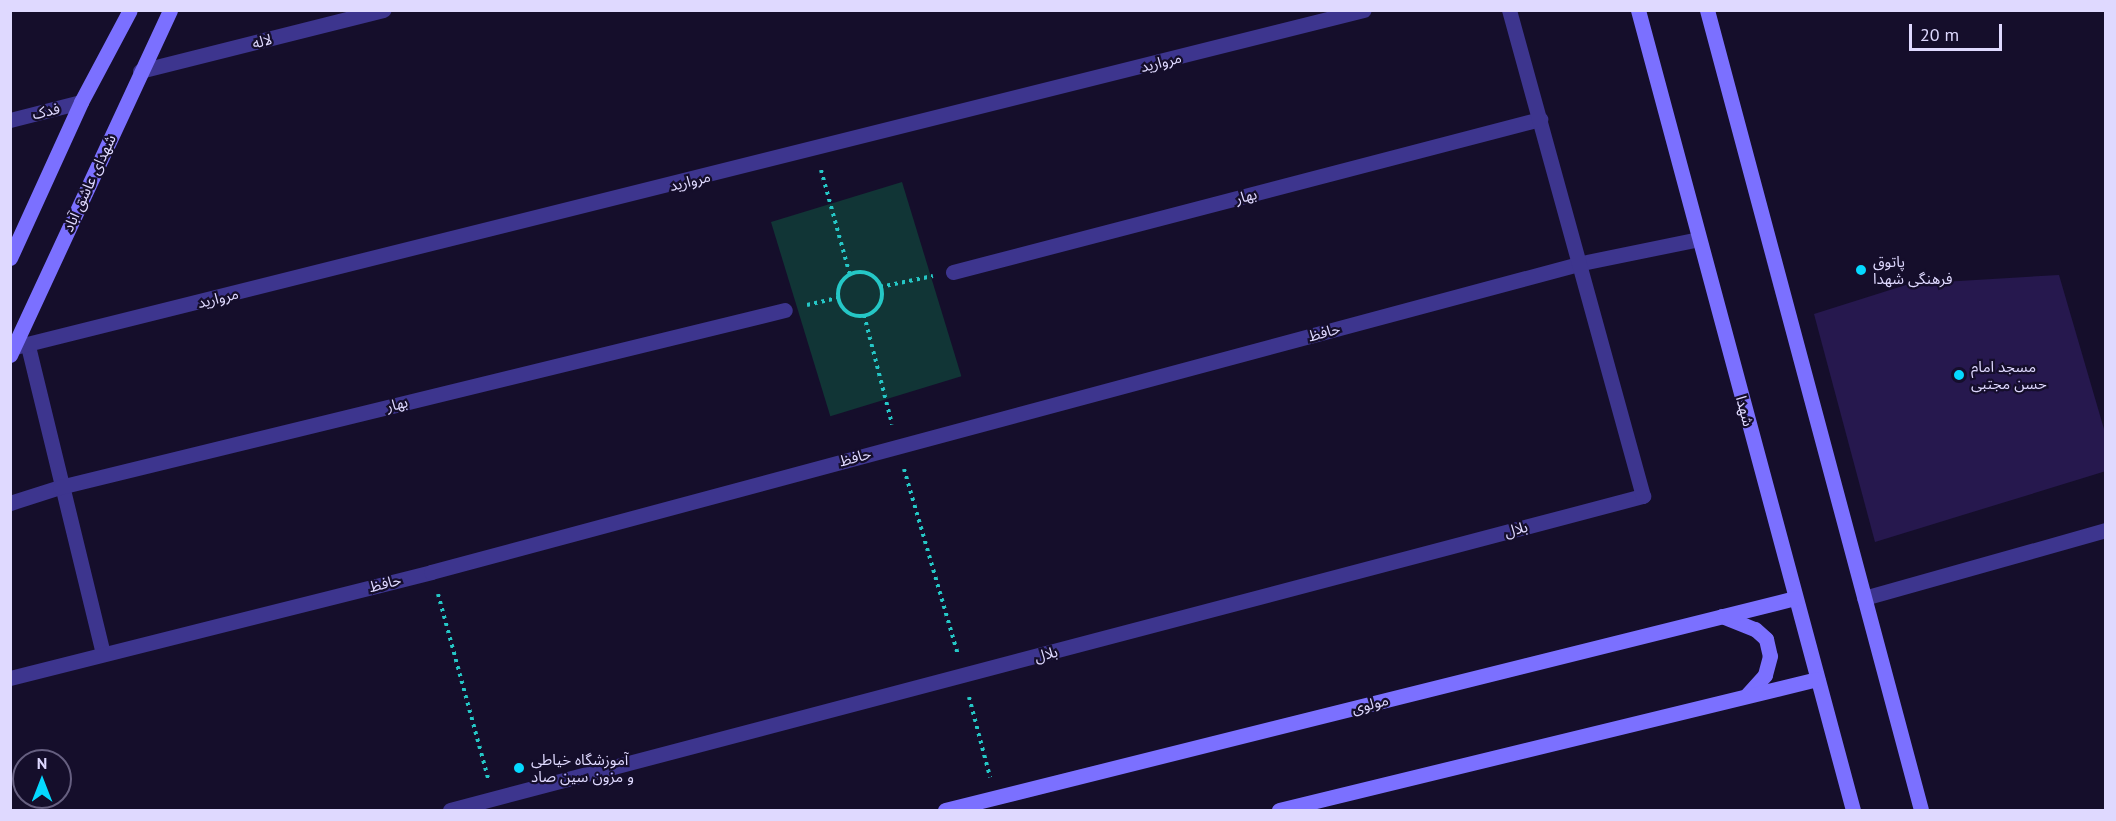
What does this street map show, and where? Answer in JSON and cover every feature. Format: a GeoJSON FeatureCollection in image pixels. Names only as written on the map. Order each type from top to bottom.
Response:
{"type":"FeatureCollection","features":[{"type":"Feature","properties":{"kind":"street"},"geometry":{"type":"LineString","coordinates":[[10,258],[81,102],[130,10]]}},
{"type":"Feature","properties":{"kind":"street","name":"شهدای عاشق آباد"},"geometry":{"type":"LineString","coordinates":[[18,349],[140,71],[170,10]]}},
{"type":"Feature","properties":{"kind":"street","name":"لاله"},"geometry":{"type":"LineString","coordinates":[[140,71],[383,10]]}},
{"type":"Feature","properties":{"kind":"street","name":"مروارید"},"geometry":{"type":"LineString","coordinates":[[18,349],[1364,10]]}},
{"type":"Feature","properties":{"kind":"street"},"geometry":{"type":"LineString","coordinates":[[1509,10],[1582,263]]}},
{"type":"Feature","properties":{"kind":"street","name":"شهدا"},"geometry":{"type":"LineString","coordinates":[[1638,10],[1853,810]]}},
{"type":"Feature","properties":{"kind":"street"},"geometry":{"type":"LineString","coordinates":[[1707,10],[1921,810]]}},
{"type":"Feature","properties":{"kind":"street","name":"فدک"},"geometry":{"type":"LineString","coordinates":[[10,120],[81,102]]}},
{"type":"Feature","properties":{"kind":"street","name":"بهار"},"geometry":{"type":"LineString","coordinates":[[952,272],[1540,119]]}},
{"type":"Feature","properties":{"kind":"street","name":"حافظ"},"geometry":{"type":"LineString","coordinates":[[10,678],[431,572],[1582,263],[1699,239]]}},
{"type":"Feature","properties":{"kind":"street","name":"بلال"},"geometry":{"type":"LineString","coordinates":[[450,810],[1642,496],[1582,263]]}},
{"type":"Feature","properties":{"kind":"street","name":"بهار"},"geometry":{"type":"LineString","coordinates":[[10,503],[60,487],[785,310]]}},
{"type":"Feature","properties":{"kind":"street"},"geometry":{"type":"LineString","coordinates":[[18,349],[60,487],[103,654]]}},
{"type":"Feature","properties":{"kind":"street"},"geometry":{"type":"LineString","coordinates":[[1864,598],[2106,530]]}},
{"type":"Feature","properties":{"kind":"street","name":"مولوی"},"geometry":{"type":"LineString","coordinates":[[945,810],[1795,598]]}},
{"type":"Feature","properties":{"kind":"street"},"geometry":{"type":"LineString","coordinates":[[1722,616],[1755,629],[1766,639],[1770,656],[1765,675],[1747,696]]}},
{"type":"Feature","properties":{"kind":"street"},"geometry":{"type":"LineString","coordinates":[[1279,810],[1817,679]]}},
{"type":"Feature","properties":{"kind":"path"},"geometry":{"type":"LineString","coordinates":[[815,149],[850,275]]}},
{"type":"Feature","properties":{"kind":"path"},"geometry":{"type":"LineString","coordinates":[[880,287],[952,272]]}},
{"type":"Feature","properties":{"kind":"path"},"geometry":{"type":"LineString","coordinates":[[850,275],[871,275],[880,287],[877,308],[864,315],[850,314],[838,298],[840,285],[850,275]]}},
{"type":"Feature","properties":{"kind":"path"},"geometry":{"type":"LineString","coordinates":[[785,310],[838,298]]}},
{"type":"Feature","properties":{"kind":"path"},"geometry":{"type":"LineString","coordinates":[[864,315],[897,446],[996,798]]}},
{"type":"Feature","properties":{"kind":"path"},"geometry":{"type":"LineString","coordinates":[[431,572],[494,799]]}},
{"type":"Feature","properties":{"kind":"green space"},"geometry":{"type":"Polygon","coordinates":[[[902,182],[961,376],[830,416],[771,222],[902,182]]]}},
{"type":"Feature","properties":{"kind":"building","name":"مسجد امام حسن مجتبی"},"geometry":{"type":"Polygon","coordinates":[[[2059,275],[2106,436],[2106,471],[1875,542],[1814,314],[1909,284],[2059,275]]]}},
{"type":"Feature","properties":{"kind":"place","name":"پاتوق فرهنگی شهدا"},"geometry":{"type":"Point","coordinates":[1861,270]}},
{"type":"Feature","properties":{"kind":"place","name":"مسجد امام حسن مجتبی"},"geometry":{"type":"Point","coordinates":[1959,375]}},
{"type":"Feature","properties":{"kind":"place","name":"آموزشگاه خیاطی و مزون سین صاد"},"geometry":{"type":"Point","coordinates":[519,768]}}]}
